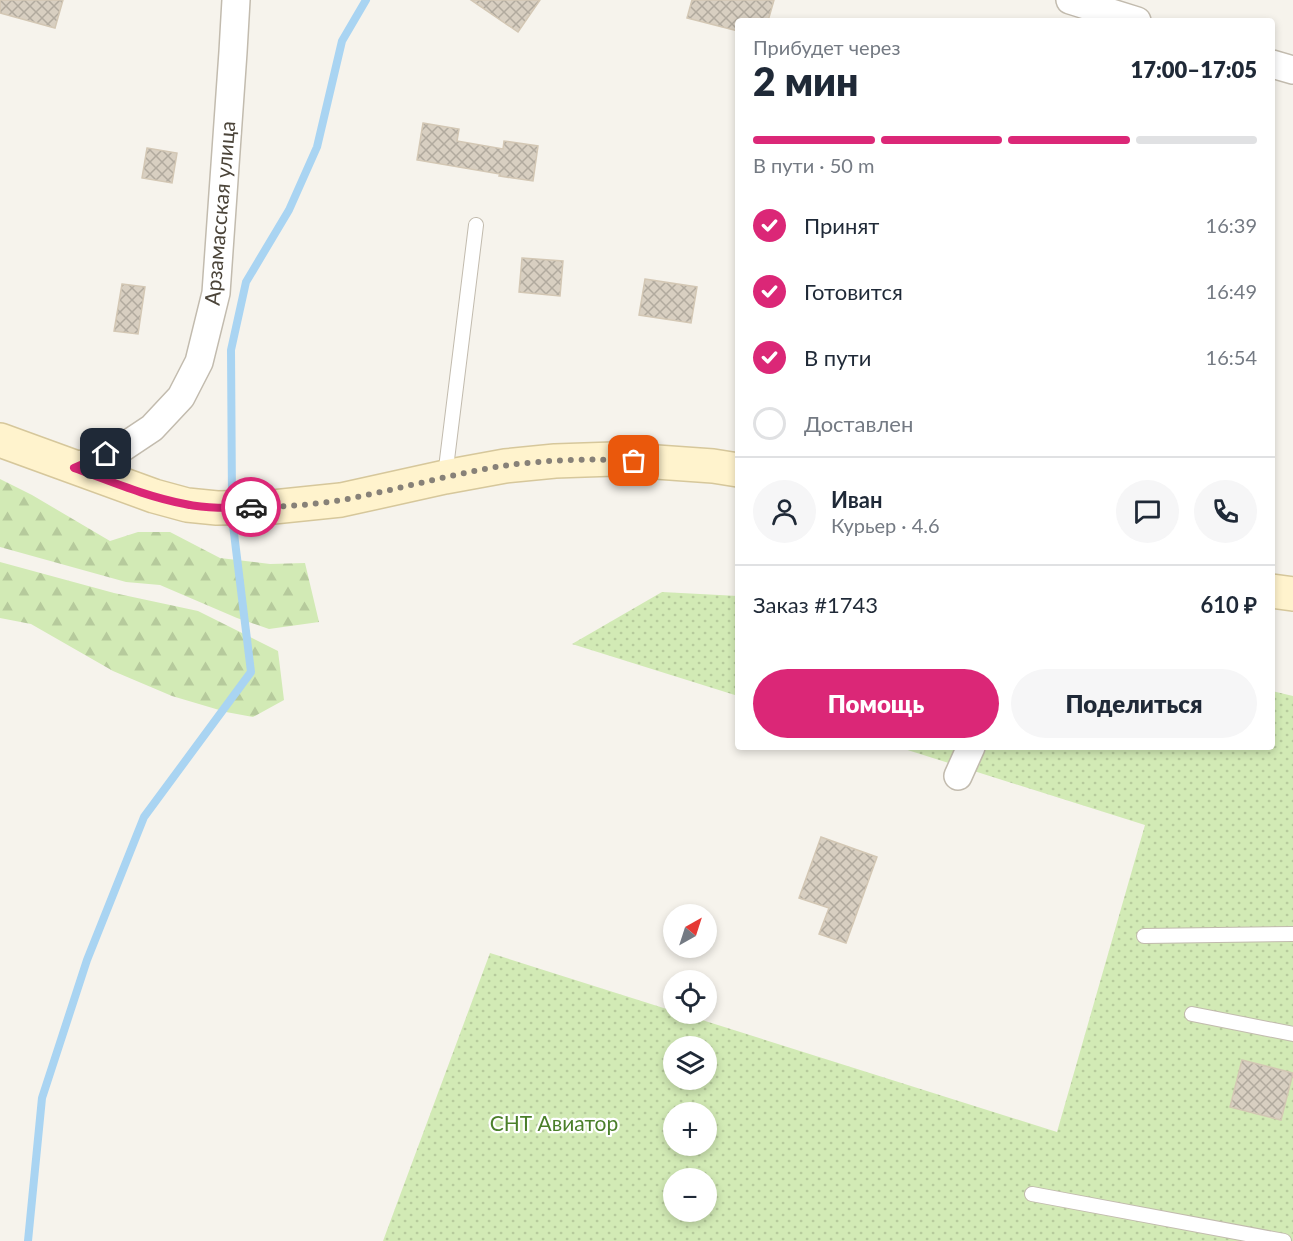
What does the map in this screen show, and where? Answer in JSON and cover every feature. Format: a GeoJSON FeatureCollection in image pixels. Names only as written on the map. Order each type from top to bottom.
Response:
{"type":"FeatureCollection","features":[{"type":"Feature","properties":{"kind":"street","name":"Арзамасская улица"},"geometry":{"type":"LineString","coordinates":[[74,468],[122,448],[152,428],[181,397],[199,362],[216,292],[236,0]]}},
{"type":"Feature","properties":{"kind":"street"},"geometry":{"type":"LineString","coordinates":[[1070,0],[1127,18]]}},
{"type":"Feature","properties":{"kind":"street"},"geometry":{"type":"LineString","coordinates":[[1275,65],[1293,70]]}},
{"type":"Feature","properties":{"kind":"street"},"geometry":{"type":"LineString","coordinates":[[0,440],[154,496],[186,505],[217,508],[273,507],[341,500],[505,466],[555,461],[614,459],[735,470]]}},
{"type":"Feature","properties":{"kind":"street"},"geometry":{"type":"LineString","coordinates":[[1275,591],[1293,594]]}},
{"type":"Feature","properties":{"kind":"street"},"geometry":{"type":"LineString","coordinates":[[957,776],[970,750]]}},
{"type":"Feature","properties":{"kind":"lane"},"geometry":{"type":"LineString","coordinates":[[445,477],[476,225]]}},
{"type":"Feature","properties":{"kind":"lane"},"geometry":{"type":"LineString","coordinates":[[1144,936],[1293,934]]}},
{"type":"Feature","properties":{"kind":"lane"},"geometry":{"type":"LineString","coordinates":[[1192,1014],[1293,1034]]}},
{"type":"Feature","properties":{"kind":"lane"},"geometry":{"type":"LineString","coordinates":[[1032,1194],[1284,1241]]}},
{"type":"Feature","properties":{"kind":"green space"},"geometry":{"type":"Polygon","coordinates":[[[0,479],[110,541],[138,532],[170,532],[220,558],[270,564],[305,563],[319,622],[269,629],[160,585],[126,582],[0,547],[0,479]]]}},
{"type":"Feature","properties":{"kind":"green space"},"geometry":{"type":"Polygon","coordinates":[[[0,562],[114,593],[198,611],[278,651],[284,700],[253,717],[226,712],[172,696],[113,671],[31,624],[0,618],[0,562]]]}},
{"type":"Feature","properties":{"kind":"green space"},"geometry":{"type":"Polygon","coordinates":[[[662,592],[735,596],[735,695],[572,644],[662,592]]]}},
{"type":"Feature","properties":{"kind":"green space","name":"СНТ Авиатор"},"geometry":{"type":"Polygon","coordinates":[[[1275,692],[1293,696],[1293,1241],[383,1241],[490,953],[663,1008],[663,1024],[715,1024],[1057,1132],[1145,825],[908,750],[1275,750],[1275,692]]]}},
{"type":"Feature","properties":{"kind":"building"},"geometry":{"type":"Polygon","coordinates":[[[0,0],[63,0],[55,28],[0,13],[0,0]]]}},
{"type":"Feature","properties":{"kind":"building"},"geometry":{"type":"Polygon","coordinates":[[[471,0],[540,0],[518,32],[471,0]]]}},
{"type":"Feature","properties":{"kind":"building"},"geometry":{"type":"Polygon","coordinates":[[[692,0],[774,0],[769,18],[735,18],[735,30],[687,18],[692,0]]]}},
{"type":"Feature","properties":{"kind":"building"},"geometry":{"type":"Polygon","coordinates":[[[423,123],[459,129],[457,141],[503,149],[504,141],[538,146],[533,181],[417,160],[423,123]]]}},
{"type":"Feature","properties":{"kind":"building"},"geometry":{"type":"Polygon","coordinates":[[[147,148],[177,153],[172,183],[142,178],[147,148]]]}},
{"type":"Feature","properties":{"kind":"building"},"geometry":{"type":"Polygon","coordinates":[[[522,258],[563,261],[560,296],[519,292],[522,258]]]}},
{"type":"Feature","properties":{"kind":"building"},"geometry":{"type":"Polygon","coordinates":[[[645,279],[697,287],[691,323],[639,315],[645,279]]]}},
{"type":"Feature","properties":{"kind":"building"},"geometry":{"type":"Polygon","coordinates":[[[122,284],[145,287],[138,334],[114,331],[122,284]]]}},
{"type":"Feature","properties":{"kind":"building"},"geometry":{"type":"Polygon","coordinates":[[[821,837],[877,857],[846,943],[819,934],[829,908],[799,898],[821,837]]]}},
{"type":"Feature","properties":{"kind":"building"},"geometry":{"type":"Polygon","coordinates":[[[1242,1060],[1293,1073],[1281,1120],[1230,1107],[1242,1060]]]}},
{"type":"Feature","properties":{"kind":"waterway"},"geometry":{"type":"LineString","coordinates":[[232,502],[231,350],[246,282],[289,210],[317,147],[342,41],[366,0]]}},
{"type":"Feature","properties":{"kind":"waterway"},"geometry":{"type":"LineString","coordinates":[[28,1241],[42,1098],[87,960],[144,817],[251,672],[232,515]]}},
{"type":"Feature","properties":{"kind":"way so far"},"geometry":{"type":"LineString","coordinates":[[251,507],[304,505],[341,500],[505,466],[555,461],[614,459],[634,461]]}},
{"type":"Feature","properties":{"kind":"route"},"geometry":{"type":"LineString","coordinates":[[106,454],[74,468],[186,505],[217,508],[251,507]]}}]}
